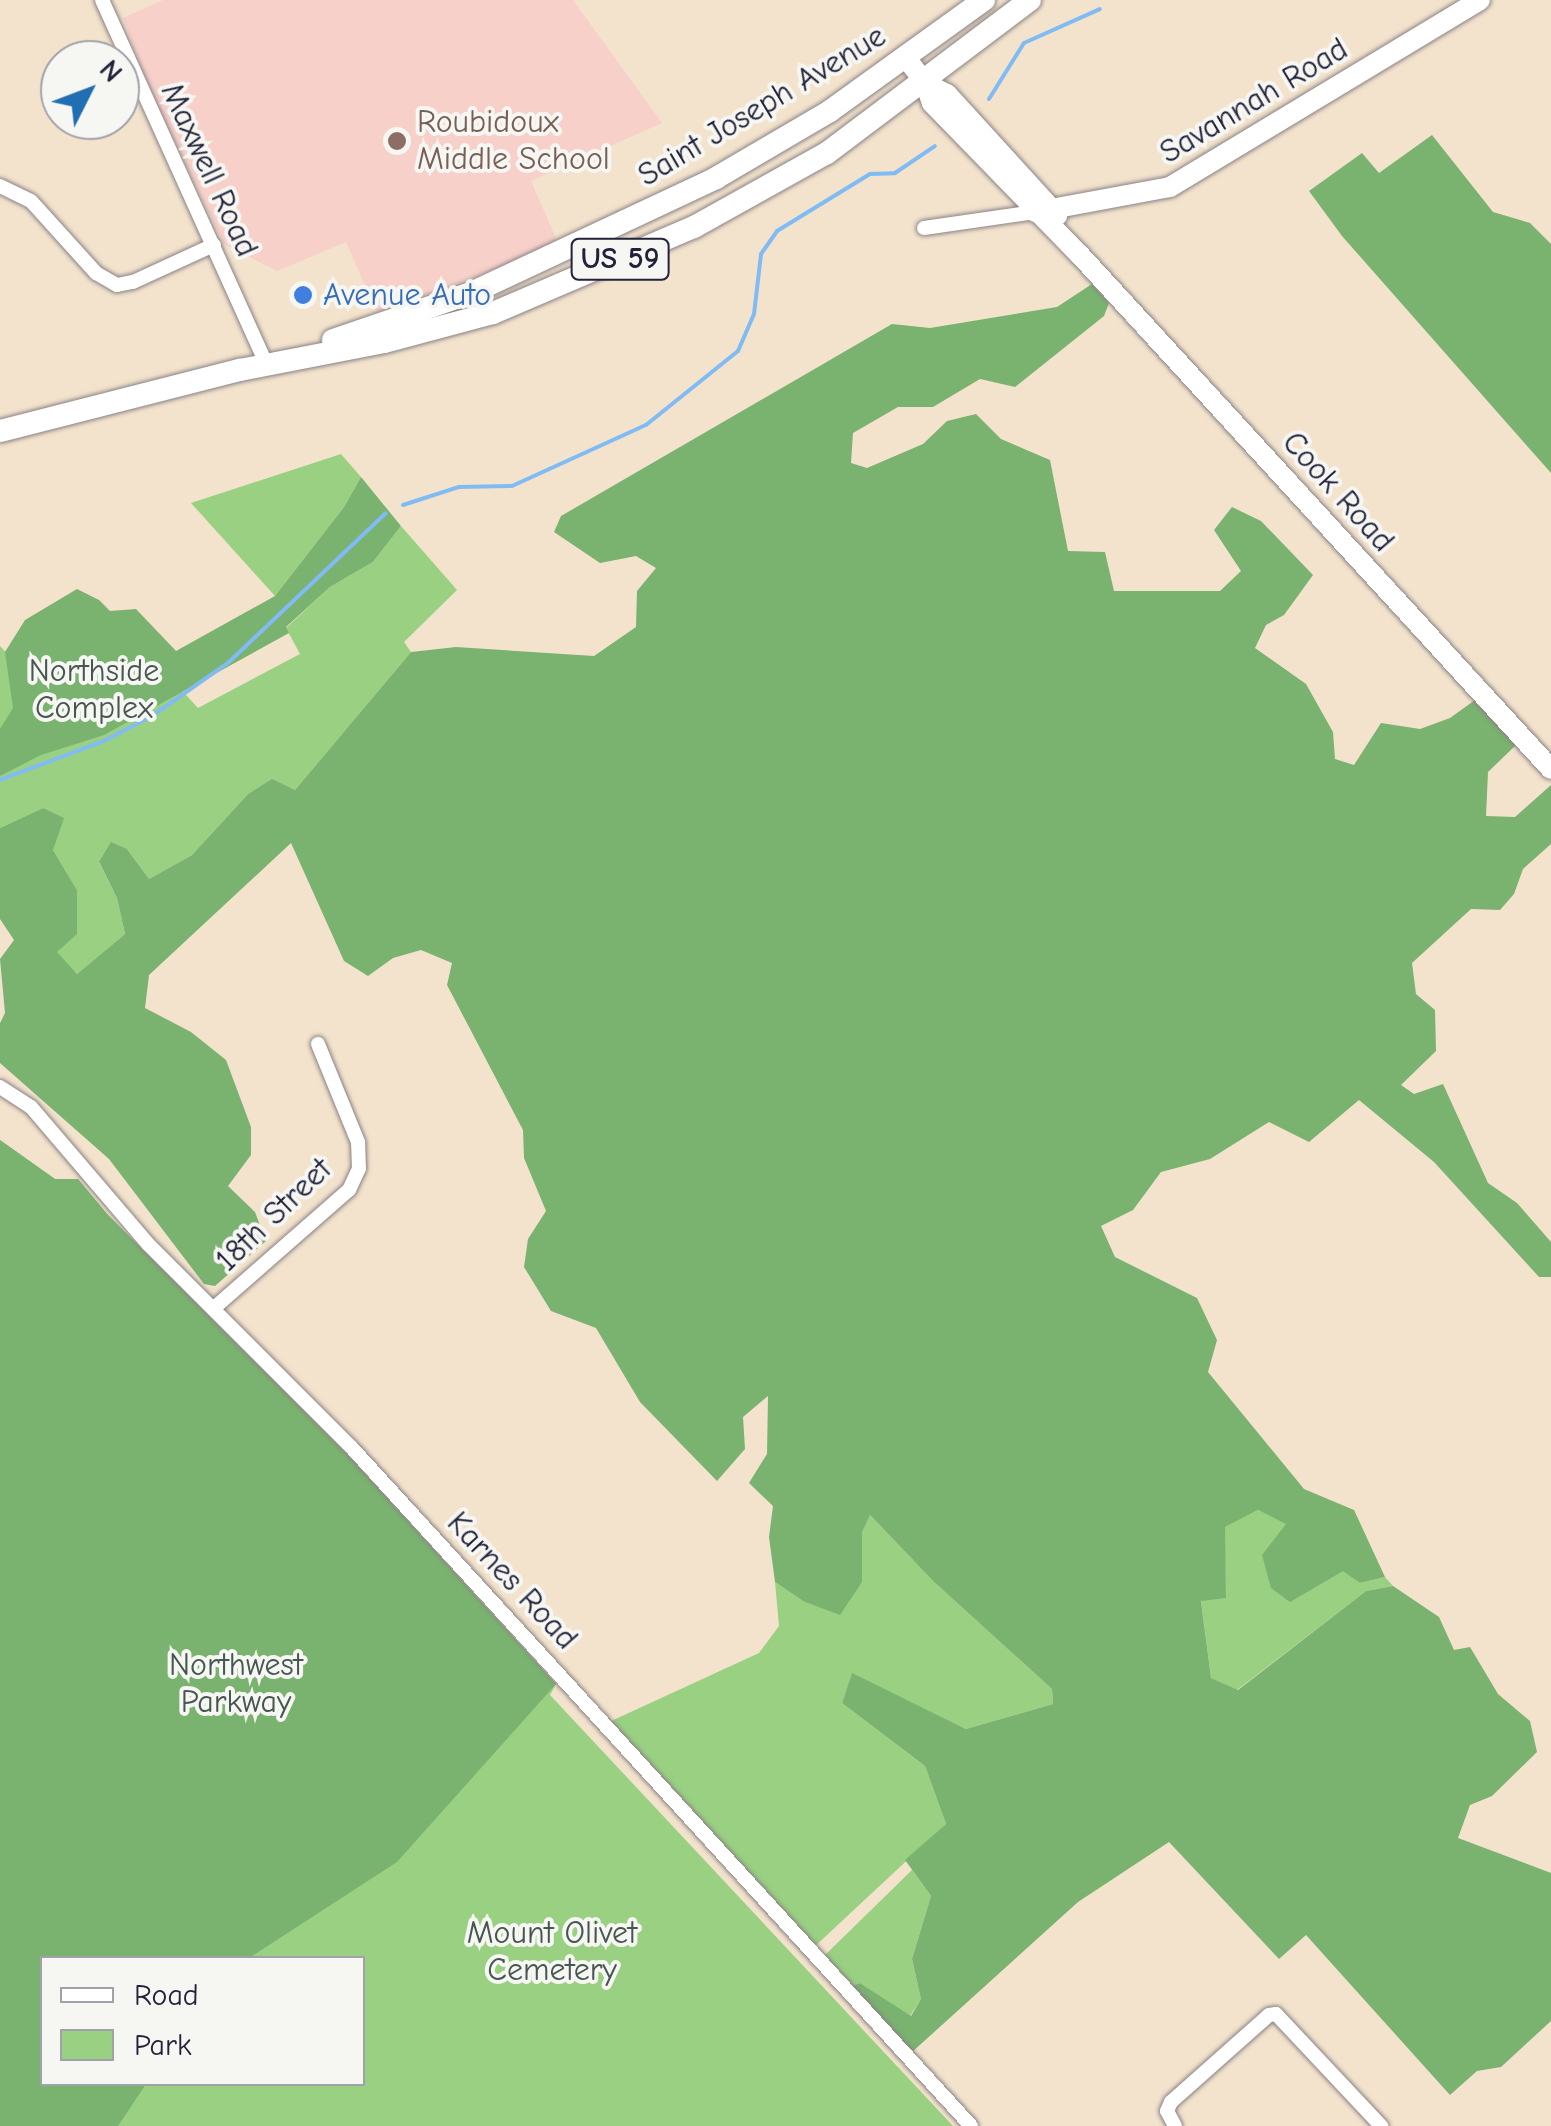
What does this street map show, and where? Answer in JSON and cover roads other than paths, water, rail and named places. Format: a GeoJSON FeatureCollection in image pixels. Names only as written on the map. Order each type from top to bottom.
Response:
{"type":"FeatureCollection","features":[{"type":"Feature","properties":{"kind":"main road","name":"Saint Joseph Avenue"},"geometry":{"type":"LineString","coordinates":[[275,362],[471,293],[692,190],[830,111],[984,0]]}},
{"type":"Feature","properties":{"kind":"main road","name":"Saint Joseph Avenue"},"geometry":{"type":"LineString","coordinates":[[0,431],[275,362],[384,342],[494,313],[710,218],[827,153],[925,84],[1030,0]]}},
{"type":"Feature","properties":{"kind":"main road"},"geometry":{"type":"LineString","coordinates":[[692,190],[710,218]]}},
{"type":"Feature","properties":{"kind":"street","name":"Maxwell Road"},"geometry":{"type":"LineString","coordinates":[[102,0],[214,245],[275,362]]}},
{"type":"Feature","properties":{"kind":"street","name":"Savannah Road"},"geometry":{"type":"LineString","coordinates":[[924,228],[1170,187],[1480,0]]}},
{"type":"Feature","properties":{"kind":"street","name":"Cook Road"},"geometry":{"type":"LineString","coordinates":[[907,59],[925,84],[947,94],[1043,210],[1075,238],[1080,255],[1551,769]]}},
{"type":"Feature","properties":{"kind":"street"},"geometry":{"type":"LineString","coordinates":[[0,186],[31,200],[96,273],[117,285],[134,282],[214,245]]}},
{"type":"Feature","properties":{"kind":"street","name":"18th Street"},"geometry":{"type":"LineString","coordinates":[[214,1308],[350,1190],[359,1169],[358,1142],[318,1044]]}},
{"type":"Feature","properties":{"kind":"street","name":"Karnes Road"},"geometry":{"type":"LineString","coordinates":[[0,1086],[53,1130],[148,1244],[352,1448],[971,2126]]}},
{"type":"Feature","properties":{"kind":"street"},"geometry":{"type":"LineString","coordinates":[[1175,2126],[1167,2110],[1170,2102],[1269,2014],[1276,2014],[1381,2126]]}},
{"type":"Feature","properties":{"kind":"waterway"},"geometry":{"type":"LineString","coordinates":[[989,99],[1024,43],[1100,9]]}},
{"type":"Feature","properties":{"kind":"waterway"},"geometry":{"type":"LineString","coordinates":[[403,505],[459,487],[512,486],[646,425],[738,351],[754,314],[761,254],[777,231],[870,174],[895,173],[935,146]]}},
{"type":"Feature","properties":{"kind":"waterway"},"geometry":{"type":"LineString","coordinates":[[0,780],[104,741],[152,716],[229,662],[386,513]]}},
{"type":"Feature","properties":{"kind":"place","name":"Roubidoux Middle School"},"geometry":{"type":"Point","coordinates":[397,141]}},
{"type":"Feature","properties":{"kind":"place","name":"Avenue Auto"},"geometry":{"type":"Point","coordinates":[303,295]}},
{"type":"Feature","properties":{"kind":"park label","name":"Northside Complex"},"geometry":{"type":"Point","coordinates":[94,690]}},
{"type":"Feature","properties":{"kind":"park label","name":"Northwest Parkway"},"geometry":{"type":"Point","coordinates":[236,1684]}},
{"type":"Feature","properties":{"kind":"park label","name":"Mount Olivet Cemetery"},"geometry":{"type":"Point","coordinates":[552,1952]}}]}
